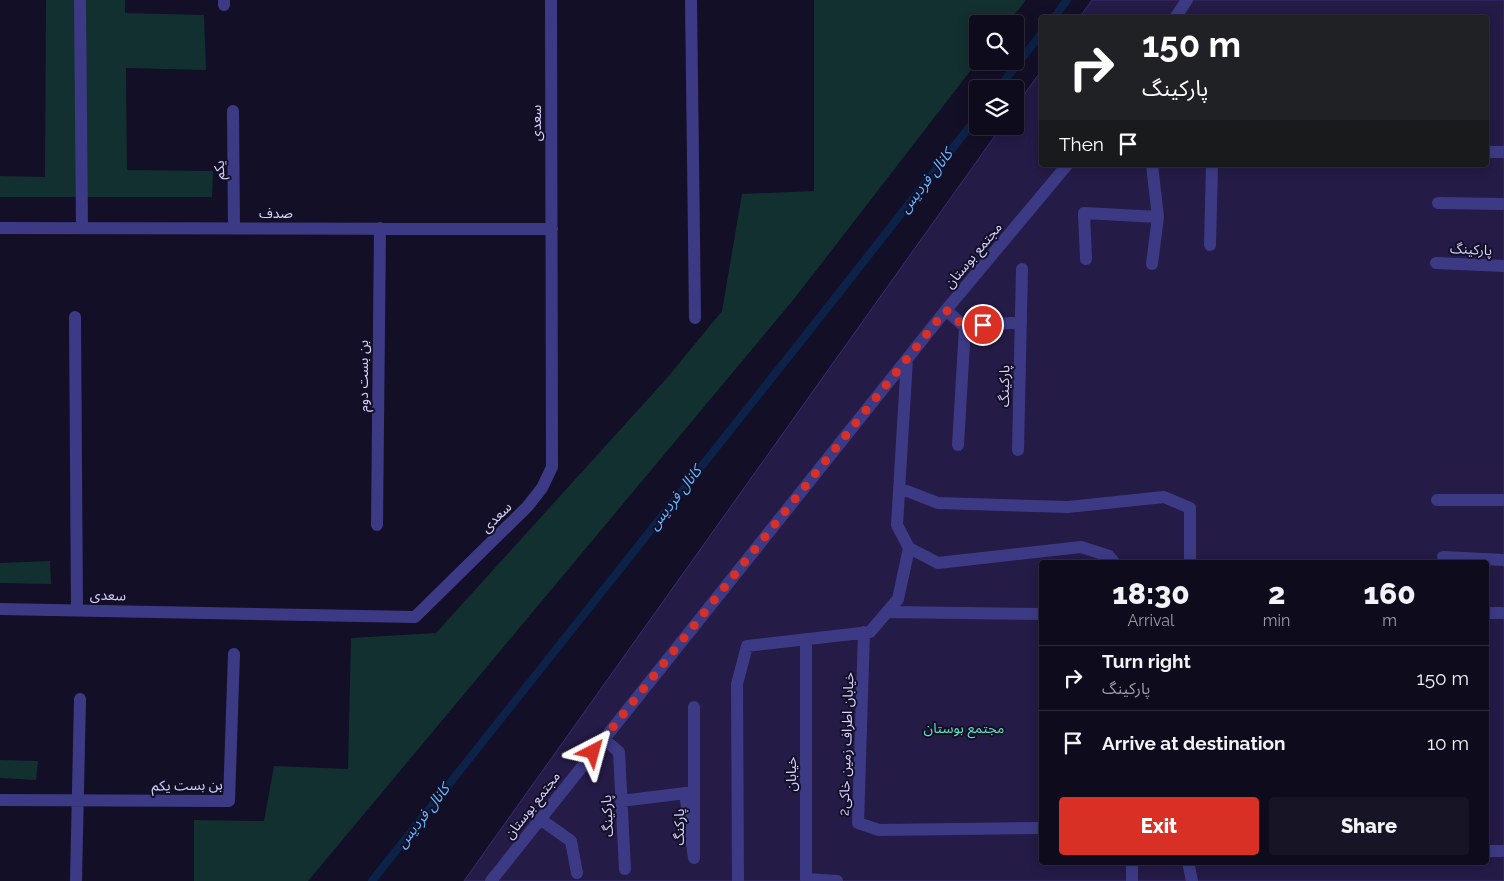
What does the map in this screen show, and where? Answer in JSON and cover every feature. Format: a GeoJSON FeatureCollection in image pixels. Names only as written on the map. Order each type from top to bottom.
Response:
{"type":"FeatureCollection","features":[{"type":"Feature","properties":{"kind":"street"},"geometry":{"type":"LineString","coordinates":[[80,0],[82,228]]}},
{"type":"Feature","properties":{"kind":"street","name":"سعدی"},"geometry":{"type":"LineString","coordinates":[[0,609],[415,616],[527,507],[542,488],[552,467],[551,0]]}},
{"type":"Feature","properties":{"kind":"street"},"geometry":{"type":"LineString","coordinates":[[690,0],[694,318]]}},
{"type":"Feature","properties":{"kind":"street"},"geometry":{"type":"LineString","coordinates":[[1177,15],[1187,0]]}},
{"type":"Feature","properties":{"kind":"street","name":"یکم"},"geometry":{"type":"LineString","coordinates":[[233,111],[234,228]]}},
{"type":"Feature","properties":{"kind":"street"},"geometry":{"type":"LineString","coordinates":[[1489,152],[1504,152]]}},
{"type":"Feature","properties":{"kind":"street","name":"مجتمع بوستان"},"geometry":{"type":"LineString","coordinates":[[491,881],[907,358],[1065,167]]}},
{"type":"Feature","properties":{"kind":"street"},"geometry":{"type":"LineString","coordinates":[[1152,167],[1158,218],[1152,264]]}},
{"type":"Feature","properties":{"kind":"street"},"geometry":{"type":"LineString","coordinates":[[1210,244],[1212,167]]}},
{"type":"Feature","properties":{"kind":"street"},"geometry":{"type":"LineString","coordinates":[[1438,203],[1504,204]]}},
{"type":"Feature","properties":{"kind":"street"},"geometry":{"type":"LineString","coordinates":[[1086,259],[1084,213],[1158,218]]}},
{"type":"Feature","properties":{"kind":"street","name":"صدف"},"geometry":{"type":"LineString","coordinates":[[0,228],[552,229]]}},
{"type":"Feature","properties":{"kind":"street","name":"بن بست دوم"},"geometry":{"type":"LineString","coordinates":[[377,525],[380,228]]}},
{"type":"Feature","properties":{"kind":"street","name":"پارکینگ"},"geometry":{"type":"LineString","coordinates":[[1436,263],[1504,266]]}},
{"type":"Feature","properties":{"kind":"street","name":"پارکینگ"},"geometry":{"type":"LineString","coordinates":[[1018,450],[1022,269]]}},
{"type":"Feature","properties":{"kind":"street"},"geometry":{"type":"LineString","coordinates":[[946,310],[965,327],[1021,322]]}},
{"type":"Feature","properties":{"kind":"street"},"geometry":{"type":"LineString","coordinates":[[75,317],[77,610]]}},
{"type":"Feature","properties":{"kind":"street"},"geometry":{"type":"LineString","coordinates":[[958,445],[965,327]]}},
{"type":"Feature","properties":{"kind":"street"},"geometry":{"type":"LineString","coordinates":[[907,358],[897,525],[909,548],[938,563],[1081,547],[1109,556],[1112,560]]}},
{"type":"Feature","properties":{"kind":"street"},"geometry":{"type":"LineString","coordinates":[[898,488],[938,503],[1068,507],[1164,497],[1190,508],[1190,560]]}},
{"type":"Feature","properties":{"kind":"street"},"geometry":{"type":"LineString","coordinates":[[1437,500],[1504,500]]}},
{"type":"Feature","properties":{"kind":"street"},"geometry":{"type":"LineString","coordinates":[[738,881],[737,684],[747,646],[870,632],[898,599],[909,548]]}},
{"type":"Feature","properties":{"kind":"street"},"geometry":{"type":"LineString","coordinates":[[1443,557],[1504,560]]}},
{"type":"Feature","properties":{"kind":"street"},"geometry":{"type":"LineString","coordinates":[[887,612],[1039,614]]}},
{"type":"Feature","properties":{"kind":"street"},"geometry":{"type":"LineString","coordinates":[[1489,613],[1504,613]]}},
{"type":"Feature","properties":{"kind":"street","name":"خیابان اطراف زمین خاکی2"},"geometry":{"type":"LineString","coordinates":[[864,632],[858,823],[879,830],[1039,828]]}},
{"type":"Feature","properties":{"kind":"street","name":"خیابان"},"geometry":{"type":"LineString","coordinates":[[806,639],[806,879],[837,881]]}},
{"type":"Feature","properties":{"kind":"street","name":"بن بست یکم"},"geometry":{"type":"LineString","coordinates":[[0,800],[229,801],[234,654]]}},
{"type":"Feature","properties":{"kind":"street"},"geometry":{"type":"LineString","coordinates":[[76,881],[76,800],[80,699]]}},
{"type":"Feature","properties":{"kind":"street","name":"پارکنگ"},"geometry":{"type":"LineString","coordinates":[[621,801],[690,793],[694,707]]}},
{"type":"Feature","properties":{"kind":"street","name":"پارکینگ"},"geometry":{"type":"LineString","coordinates":[[604,739],[619,752],[625,868]]}},
{"type":"Feature","properties":{"kind":"street"},"geometry":{"type":"LineString","coordinates":[[540,819],[571,840],[578,873]]}},
{"type":"Feature","properties":{"kind":"street"},"geometry":{"type":"LineString","coordinates":[[1489,852],[1504,851]]}},
{"type":"Feature","properties":{"kind":"street"},"geometry":{"type":"LineString","coordinates":[[1132,865],[1132,881]]}},
{"type":"Feature","properties":{"kind":"street"},"geometry":{"type":"LineString","coordinates":[[1189,865],[1192,881]]}},
{"type":"Feature","properties":{"kind":"green space"},"geometry":{"type":"Polygon","coordinates":[[[46,0],[125,0],[125,13],[204,15],[206,70],[126,68],[127,170],[213,171],[212,197],[0,197],[0,176],[45,177],[46,0]]]}},
{"type":"Feature","properties":{"kind":"green space"},"geometry":{"type":"Polygon","coordinates":[[[814,0],[1026,0],[1014,15],[969,15],[969,70],[971,70],[794,299],[308,881],[194,881],[194,820],[264,821],[274,766],[348,769],[351,638],[436,633],[667,378],[722,311],[742,194],[814,191],[814,0]]]}},
{"type":"Feature","properties":{"kind":"green space"},"geometry":{"type":"Polygon","coordinates":[[[50,561],[51,584],[0,583],[0,563],[50,561]]]}},
{"type":"Feature","properties":{"kind":"green space"},"geometry":{"type":"Polygon","coordinates":[[[0,760],[38,761],[36,780],[0,778],[0,760]]]}},
{"type":"Feature","properties":{"kind":"building","name":"مجتمع بوستان"},"geometry":{"type":"Polygon","coordinates":[[[1092,0],[1504,0],[1504,881],[464,881],[996,135],[1024,135],[1024,95],[1039,74],[1039,167],[1489,167],[1489,15],[1081,15],[1092,0]]]}},
{"type":"Feature","properties":{"kind":"waterway","name":"کانال فردیس"},"geometry":{"type":"LineString","coordinates":[[1056,15],[1067,0]]}},
{"type":"Feature","properties":{"kind":"waterway","name":"کانال فردیس"},"geometry":{"type":"LineString","coordinates":[[1005,80],[1039,37]]}},
{"type":"Feature","properties":{"kind":"waterway","name":"کانال فردیس"},"geometry":{"type":"LineString","coordinates":[[372,881],[969,127]]}},
{"type":"Feature","properties":{"kind":"route"},"geometry":{"type":"LineString","coordinates":[[593,752],[946,310],[965,327],[983,325]]}}]}
